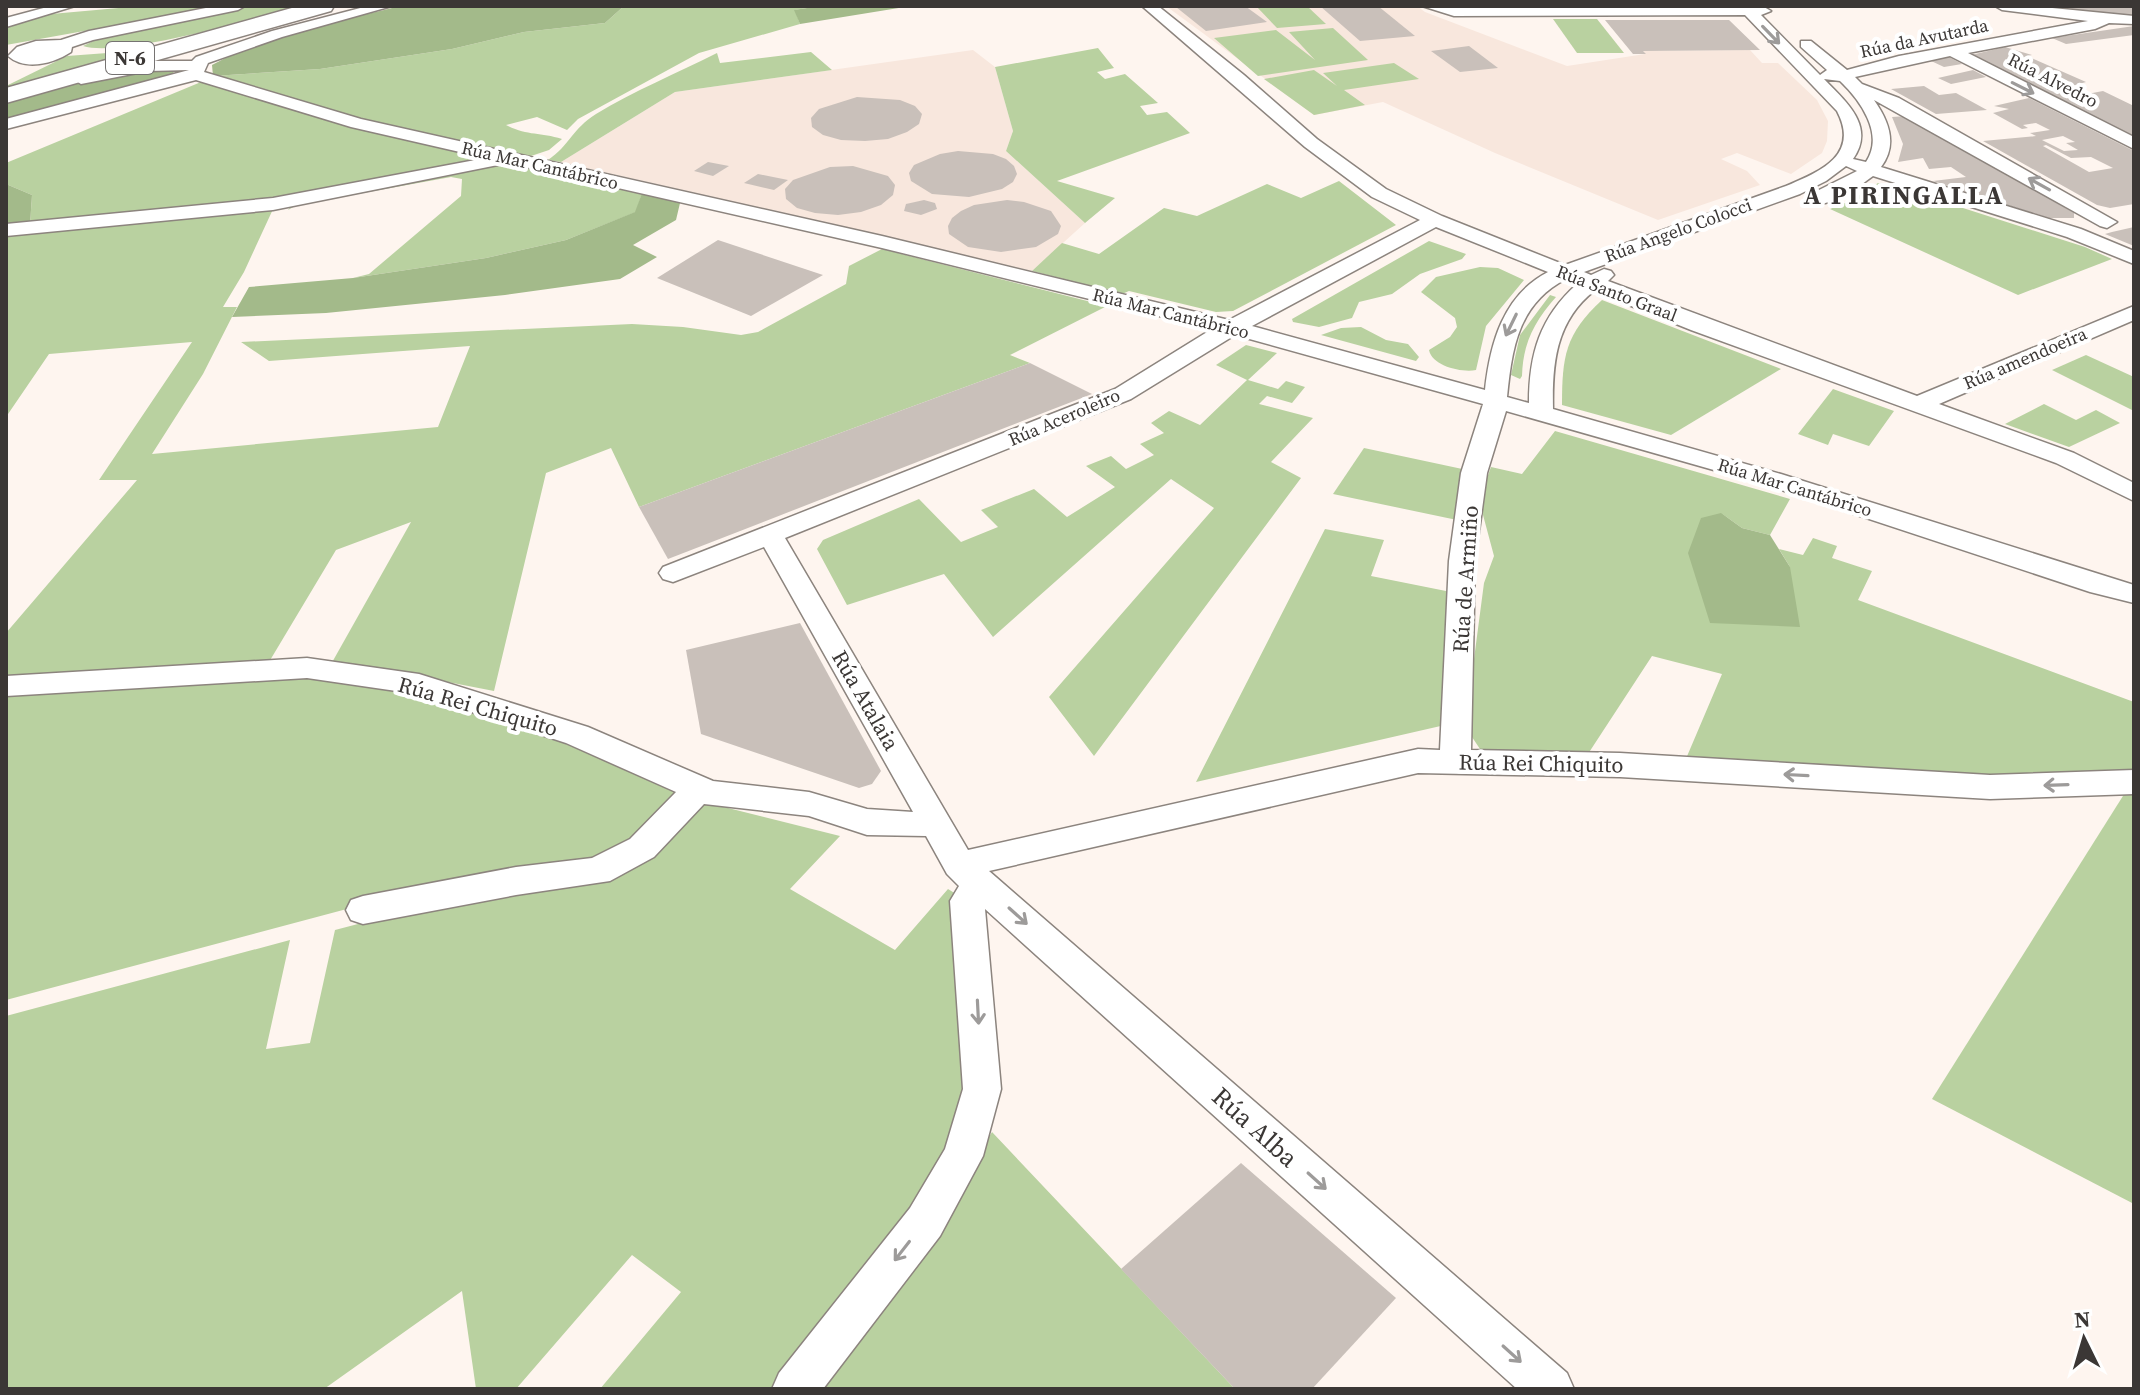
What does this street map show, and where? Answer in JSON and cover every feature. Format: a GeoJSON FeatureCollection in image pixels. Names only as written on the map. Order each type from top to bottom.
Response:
{"type":"FeatureCollection","features":[{"type":"Feature","properties":{"kind":"highway","name":"N-6"},"geometry":{"type":"LineString","coordinates":[[11,91],[323,6]]}},
{"type":"Feature","properties":{"kind":"highway"},"geometry":{"type":"LineString","coordinates":[[64,47],[146,46],[256,24]]}},
{"type":"Feature","properties":{"kind":"highway"},"geometry":{"type":"LineString","coordinates":[[11,91],[36,68],[19,57]]}},
{"type":"Feature","properties":{"kind":"street"},"geometry":{"type":"LineString","coordinates":[[6,23],[68,6]]}},
{"type":"Feature","properties":{"kind":"street"},"geometry":{"type":"LineString","coordinates":[[19,57],[64,47],[89,36],[238,6]]}},
{"type":"Feature","properties":{"kind":"street"},"geometry":{"type":"LineString","coordinates":[[354,14],[371,6]]}},
{"type":"Feature","properties":{"kind":"street"},"geometry":{"type":"LineString","coordinates":[[6,124],[196,70],[202,60],[277,34],[385,6]]}},
{"type":"Feature","properties":{"kind":"street","name":"Rúa Santo Graal"},"geometry":{"type":"LineString","coordinates":[[1149,6],[1238,78],[1311,143],[1379,193],[1435,220],[1564,272],[2065,458],[2134,493]]}},
{"type":"Feature","properties":{"kind":"street"},"geometry":{"type":"LineString","coordinates":[[1429,6],[1454,12],[1564,8],[1746,8],[1778,17],[1860,93],[1881,128],[1883,141],[1881,155],[1871,171]]}},
{"type":"Feature","properties":{"kind":"street"},"geometry":{"type":"LineString","coordinates":[[2002,6],[2134,20]]}},
{"type":"Feature","properties":{"kind":"street"},"geometry":{"type":"LineString","coordinates":[[1746,8],[1850,117],[1854,141],[1845,160],[1871,171],[2074,233],[2134,258]]}},
{"type":"Feature","properties":{"kind":"street","name":"Rúa da Avutarda"},"geometry":{"type":"LineString","coordinates":[[1842,76],[1899,61],[2101,23],[2099,17]]}},
{"type":"Feature","properties":{"kind":"street"},"geometry":{"type":"LineString","coordinates":[[19,57],[44,44],[64,47]]}},
{"type":"Feature","properties":{"kind":"street","name":"Rúa Alvedro"},"geometry":{"type":"LineString","coordinates":[[1954,52],[2134,144]]}},
{"type":"Feature","properties":{"kind":"street"},"geometry":{"type":"LineString","coordinates":[[11,91],[148,66],[196,70]]}},
{"type":"Feature","properties":{"kind":"street","name":"Rúa Mar Cantábrico"},"geometry":{"type":"LineString","coordinates":[[196,70],[357,123],[882,242],[1231,328],[1541,412],[1772,479],[2100,586],[2134,594]]}},
{"type":"Feature","properties":{"kind":"street"},"geometry":{"type":"LineString","coordinates":[[1815,79],[1819,76],[1842,76]]}},
{"type":"Feature","properties":{"kind":"street"},"geometry":{"type":"LineString","coordinates":[[1833,97],[1850,100],[1860,93]]}},
{"type":"Feature","properties":{"kind":"street"},"geometry":{"type":"LineString","coordinates":[[1860,93],[1893,102],[2114,220],[2074,233]]}},
{"type":"Feature","properties":{"kind":"street"},"geometry":{"type":"LineString","coordinates":[[6,230],[273,204],[446,172],[506,157]]}},
{"type":"Feature","properties":{"kind":"street","name":"Rúa Angelo Colocci"},"geometry":{"type":"LineString","coordinates":[[1496,400],[1501,348],[1510,324],[1522,304],[1543,283],[1564,272],[1802,186],[1845,160]]}},
{"type":"Feature","properties":{"kind":"street","name":"Rúa Angelo Colocci"},"geometry":{"type":"LineString","coordinates":[[1541,412],[1542,354],[1547,332],[1558,315],[1591,282],[1825,196],[1871,171]]}},
{"type":"Feature","properties":{"kind":"street"},"geometry":{"type":"LineString","coordinates":[[1802,186],[1825,196]]}},
{"type":"Feature","properties":{"kind":"street","name":"Rúa Aceroleiro"},"geometry":{"type":"LineString","coordinates":[[673,573],[1123,394],[1231,328],[1435,220]]}},
{"type":"Feature","properties":{"kind":"street","name":"Rúa amendoeira"},"geometry":{"type":"LineString","coordinates":[[1917,405],[2134,312]]}},
{"type":"Feature","properties":{"kind":"street","name":"Rúa de Armiño"},"geometry":{"type":"LineString","coordinates":[[1455,761],[1462,561],[1474,473],[1496,400]]}},
{"type":"Feature","properties":{"kind":"street","name":"Rúa Atalaia"},"geometry":{"type":"LineString","coordinates":[[770,536],[786,559],[934,822],[970,874]]}},
{"type":"Feature","properties":{"kind":"street","name":"Rúa Rei Chiquito"},"geometry":{"type":"LineString","coordinates":[[6,686],[307,668],[419,684],[577,735],[697,790],[809,804],[867,822],[914,825],[934,822]]}},
{"type":"Feature","properties":{"kind":"street","name":"Rúa Rei Chiquito"},"geometry":{"type":"LineString","coordinates":[[970,874],[1418,761],[1620,765],[1990,787],[2134,782]]}},
{"type":"Feature","properties":{"kind":"street"},"geometry":{"type":"LineString","coordinates":[[363,910],[516,881],[598,871],[642,848],[697,790]]}},
{"type":"Feature","properties":{"kind":"street"},"geometry":{"type":"LineString","coordinates":[[795,1389],[925,1222],[963,1156],[982,1089],[967,901],[970,874]]}},
{"type":"Feature","properties":{"kind":"street","name":"Rúa Alba"},"geometry":{"type":"LineString","coordinates":[[970,874],[1551,1389]]}},
{"type":"Feature","properties":{"kind":"shaded area"},"geometry":{"type":"Polygon","coordinates":[[[1166,6],[1417,6],[1425,12],[1567,66],[1645,54],[1643,51],[1750,50],[1762,63],[1778,63],[1817,100],[1828,121],[1827,141],[1822,153],[1791,174],[1737,153],[1721,159],[1747,171],[1760,185],[1658,220],[1495,153],[1383,102],[1314,115],[1166,6]]]}},
{"type":"Feature","properties":{"kind":"shaded area"},"geometry":{"type":"Polygon","coordinates":[[[973,50],[995,67],[1013,131],[1006,151],[1085,223],[1032,271],[561,162],[675,92],[973,50]]]}},
{"type":"Feature","properties":{"kind":"green space"},"geometry":{"type":"Polygon","coordinates":[[[141,6],[224,6],[6,45],[6,27],[40,15],[141,6]]]}},
{"type":"Feature","properties":{"kind":"green space"},"geometry":{"type":"Polygon","coordinates":[[[253,6],[305,6],[158,42],[102,48],[83,46],[104,36],[253,6]]]}},
{"type":"Feature","properties":{"kind":"green space"},"geometry":{"type":"Polygon","coordinates":[[[400,6],[624,6],[605,23],[524,32],[452,49],[320,69],[213,76],[212,65],[256,45],[400,6]]]}},
{"type":"Feature","properties":{"kind":"green space"},"geometry":{"type":"Polygon","coordinates":[[[624,6],[820,6],[795,10],[800,24],[699,53],[578,119],[567,130],[537,117],[506,125],[562,139],[549,150],[528,157],[360,120],[213,76],[320,69],[452,49],[524,32],[605,23],[624,6]]]}},
{"type":"Feature","properties":{"kind":"green space"},"geometry":{"type":"Polygon","coordinates":[[[820,6],[911,6],[800,24],[794,10],[820,6]]]}},
{"type":"Feature","properties":{"kind":"green space"},"geometry":{"type":"Polygon","coordinates":[[[1256,6],[1307,6],[1326,24],[1277,28],[1256,6]]]}},
{"type":"Feature","properties":{"kind":"green space"},"geometry":{"type":"Polygon","coordinates":[[[1553,19],[1597,19],[1624,53],[1577,53],[1553,19]]]}},
{"type":"Feature","properties":{"kind":"green space"},"geometry":{"type":"Polygon","coordinates":[[[1333,28],[1368,60],[1258,76],[1214,38],[1276,30],[1315,60],[1289,32],[1333,28]]]}},
{"type":"Feature","properties":{"kind":"green space"},"geometry":{"type":"Polygon","coordinates":[[[1098,48],[1114,68],[1097,72],[1105,79],[1125,74],[1158,103],[1140,106],[1147,115],[1167,112],[1190,133],[1057,181],[1115,198],[1085,223],[1006,151],[1013,131],[995,67],[1098,48]]]}},
{"type":"Feature","properties":{"kind":"green space"},"geometry":{"type":"Polygon","coordinates":[[[134,51],[6,88],[67,56],[134,51]]]}},
{"type":"Feature","properties":{"kind":"green space"},"geometry":{"type":"Polygon","coordinates":[[[811,52],[832,70],[675,92],[561,162],[548,160],[596,114],[717,53],[720,63],[811,52]]]}},
{"type":"Feature","properties":{"kind":"green space"},"geometry":{"type":"Polygon","coordinates":[[[1394,63],[1419,79],[1344,90],[1365,105],[1314,115],[1264,79],[1314,70],[1337,86],[1323,73],[1394,63]]]}},
{"type":"Feature","properties":{"kind":"green space"},"geometry":{"type":"Polygon","coordinates":[[[171,70],[175,74],[6,120],[6,104],[27,97],[108,76],[171,70]]]}},
{"type":"Feature","properties":{"kind":"green space"},"geometry":{"type":"Polygon","coordinates":[[[201,82],[302,112],[491,158],[265,200],[30,225],[32,195],[6,184],[6,163],[201,82]]]}},
{"type":"Feature","properties":{"kind":"green space"},"geometry":{"type":"Polygon","coordinates":[[[500,164],[515,164],[642,193],[636,212],[566,240],[486,258],[353,278],[369,274],[461,196],[462,179],[451,177],[297,205],[288,210],[294,202],[500,164]]]}},
{"type":"Feature","properties":{"kind":"green space"},"geometry":{"type":"Polygon","coordinates":[[[1339,181],[1396,225],[1233,311],[1216,312],[1129,291],[1122,294],[1032,271],[1062,243],[1099,254],[1164,208],[1197,216],[1267,184],[1301,198],[1339,181]]]}},
{"type":"Feature","properties":{"kind":"green space"},"geometry":{"type":"Polygon","coordinates":[[[1878,183],[2085,247],[2112,259],[2018,295],[1830,209],[1852,200],[1878,183]]]}},
{"type":"Feature","properties":{"kind":"green space"},"geometry":{"type":"Polygon","coordinates":[[[6,184],[32,195],[30,225],[6,228],[6,184]]]}},
{"type":"Feature","properties":{"kind":"green space"},"geometry":{"type":"Polygon","coordinates":[[[642,193],[680,203],[676,220],[633,245],[657,257],[620,279],[505,295],[326,313],[232,317],[249,287],[353,278],[486,258],[566,240],[635,212],[642,193]]]}},
{"type":"Feature","properties":{"kind":"green space"},"geometry":{"type":"Polygon","coordinates":[[[274,207],[244,272],[223,307],[237,307],[203,374],[152,454],[438,427],[470,346],[269,361],[241,342],[632,324],[741,335],[758,332],[846,284],[849,266],[882,249],[1107,306],[1010,355],[1030,363],[639,507],[611,448],[546,473],[494,691],[422,677],[330,666],[411,522],[336,550],[269,662],[6,679],[6,633],[137,480],[99,480],[192,342],[49,354],[6,417],[6,233],[274,207]]]}},
{"type":"Feature","properties":{"kind":"green space"},"geometry":{"type":"Polygon","coordinates":[[[1429,241],[1466,254],[1462,259],[1420,274],[1392,294],[1359,302],[1352,318],[1319,327],[1293,322],[1292,319],[1429,241]]]}},
{"type":"Feature","properties":{"kind":"green space"},"geometry":{"type":"Polygon","coordinates":[[[1480,267],[1498,268],[1524,280],[1486,326],[1476,370],[1456,369],[1441,364],[1429,350],[1450,337],[1457,327],[1455,318],[1421,292],[1436,277],[1480,267]]]}},
{"type":"Feature","properties":{"kind":"green space"},"geometry":{"type":"Polygon","coordinates":[[[1550,295],[1556,297],[1532,333],[1520,379],[1511,375],[1520,335],[1550,295]]]}},
{"type":"Feature","properties":{"kind":"green space"},"geometry":{"type":"Polygon","coordinates":[[[1602,300],[1781,369],[1671,435],[1562,405],[1568,347],[1580,324],[1602,300]]]}},
{"type":"Feature","properties":{"kind":"green space"},"geometry":{"type":"Polygon","coordinates":[[[1361,327],[1386,340],[1408,344],[1419,357],[1416,361],[1321,335],[1341,328],[1361,327]]]}},
{"type":"Feature","properties":{"kind":"green space"},"geometry":{"type":"Polygon","coordinates":[[[1246,345],[1277,353],[1248,380],[1278,389],[1286,381],[1305,387],[1292,403],[1267,396],[1259,404],[1313,418],[1271,462],[1301,478],[1094,756],[1049,697],[1214,508],[1171,479],[993,637],[944,574],[847,605],[817,549],[823,540],[919,499],[961,542],[998,527],[981,510],[1034,489],[1067,517],[1115,487],[1086,466],[1111,456],[1126,469],[1154,455],[1140,444],[1164,433],[1151,423],[1169,411],[1200,425],[1247,380],[1216,365],[1246,345]]]}},
{"type":"Feature","properties":{"kind":"green space"},"geometry":{"type":"Polygon","coordinates":[[[2086,355],[2134,377],[2134,411],[2052,370],[2086,355]]]}},
{"type":"Feature","properties":{"kind":"green space"},"geometry":{"type":"Polygon","coordinates":[[[1833,389],[1894,411],[1869,446],[1833,434],[1828,445],[1798,434],[1833,389]]]}},
{"type":"Feature","properties":{"kind":"green space"},"geometry":{"type":"Polygon","coordinates":[[[2044,404],[2076,420],[2096,410],[2120,423],[2069,447],[2005,424],[2044,404]]]}},
{"type":"Feature","properties":{"kind":"green space"},"geometry":{"type":"Polygon","coordinates":[[[1555,431],[1790,499],[1770,535],[1742,528],[1721,513],[1790,567],[1779,549],[1803,555],[1813,538],[1837,546],[1832,558],[1872,571],[1858,600],[2134,702],[2134,774],[2047,777],[1685,761],[1722,674],[1652,656],[1586,757],[1496,754],[1480,749],[1468,731],[1469,697],[1484,583],[1494,556],[1479,500],[1491,467],[1522,474],[1555,431]]]}},
{"type":"Feature","properties":{"kind":"green space"},"geometry":{"type":"Polygon","coordinates":[[[1364,448],[1467,470],[1457,520],[1333,494],[1364,448]]]}},
{"type":"Feature","properties":{"kind":"green space"},"geometry":{"type":"Polygon","coordinates":[[[1721,513],[1742,528],[1770,535],[1790,567],[1800,627],[1710,623],[1688,553],[1701,518],[1721,513]]]}},
{"type":"Feature","properties":{"kind":"green space"},"geometry":{"type":"Polygon","coordinates":[[[1325,529],[1384,540],[1371,576],[1451,592],[1445,725],[1196,782],[1325,529]]]}},
{"type":"Feature","properties":{"kind":"green space"},"geometry":{"type":"Polygon","coordinates":[[[333,675],[436,693],[569,742],[685,792],[642,841],[601,863],[358,906],[6,1000],[6,690],[333,675]]]}},
{"type":"Feature","properties":{"kind":"green space"},"geometry":{"type":"Polygon","coordinates":[[[2128,788],[2134,788],[2134,1204],[1932,1099],[2128,788]]]}},
{"type":"Feature","properties":{"kind":"green space"},"geometry":{"type":"Polygon","coordinates":[[[704,802],[840,836],[790,889],[895,950],[948,889],[956,894],[969,1092],[947,1166],[774,1389],[600,1389],[681,1292],[632,1255],[516,1389],[476,1389],[462,1291],[324,1389],[6,1389],[6,1016],[290,940],[266,1049],[310,1043],[335,930],[442,902],[536,887],[704,802]]]}},
{"type":"Feature","properties":{"kind":"green space"},"geometry":{"type":"Polygon","coordinates":[[[992,1132],[1235,1389],[819,1389],[925,1241],[992,1132]]]}},
{"type":"Feature","properties":{"kind":"building"},"geometry":{"type":"Polygon","coordinates":[[[1245,6],[1267,22],[1206,31],[1176,7],[1245,6]]]}},
{"type":"Feature","properties":{"kind":"building"},"geometry":{"type":"Polygon","coordinates":[[[1320,6],[1378,6],[1415,36],[1360,41],[1320,6]]]}},
{"type":"Feature","properties":{"kind":"building"},"geometry":{"type":"Polygon","coordinates":[[[2057,6],[2134,6],[2134,15],[2091,13],[2057,6]]]}},
{"type":"Feature","properties":{"kind":"building"},"geometry":{"type":"Polygon","coordinates":[[[1605,20],[1729,20],[1760,50],[1643,51],[1646,54],[1633,54],[1605,20]]]}},
{"type":"Feature","properties":{"kind":"building"},"geometry":{"type":"Polygon","coordinates":[[[2134,26],[2134,35],[2066,44],[2052,38],[2134,26]]]}},
{"type":"Feature","properties":{"kind":"building"},"geometry":{"type":"Polygon","coordinates":[[[1469,46],[1498,68],[1460,72],[1431,51],[1469,46]]]}},
{"type":"Feature","properties":{"kind":"building"},"geometry":{"type":"Polygon","coordinates":[[[2005,47],[2032,55],[2027,56],[2086,82],[2065,88],[2082,95],[2103,91],[2134,106],[2134,136],[1971,55],[2005,47]]]}},
{"type":"Feature","properties":{"kind":"building"},"geometry":{"type":"Polygon","coordinates":[[[1949,57],[1962,64],[1944,67],[1929,60],[1949,57]]]}},
{"type":"Feature","properties":{"kind":"building"},"geometry":{"type":"Polygon","coordinates":[[[1973,70],[1986,77],[1951,84],[1938,78],[1973,70]]]}},
{"type":"Feature","properties":{"kind":"building"},"geometry":{"type":"Polygon","coordinates":[[[1924,86],[1939,95],[1956,93],[1987,110],[1936,114],[1891,89],[1924,86]]]}},
{"type":"Feature","properties":{"kind":"building"},"geometry":{"type":"Polygon","coordinates":[[[857,97],[900,100],[915,106],[922,114],[919,124],[888,139],[865,141],[841,140],[823,135],[812,127],[811,118],[819,109],[857,97]]]}},
{"type":"Feature","properties":{"kind":"building"},"geometry":{"type":"Polygon","coordinates":[[[2029,98],[2134,151],[2134,204],[2110,208],[2097,205],[1983,141],[2036,136],[2030,133],[2050,130],[2036,123],[2023,125],[2028,128],[2022,129],[1993,113],[2009,109],[1994,106],[2029,98]],[[2063,136],[2042,140],[2064,151],[2078,150],[2066,143],[2075,142],[2063,136]],[[2043,146],[2089,172],[2113,168],[2091,157],[2071,158],[2043,146]]]}},
{"type":"Feature","properties":{"kind":"building"},"geometry":{"type":"Polygon","coordinates":[[[1907,116],[2074,213],[2074,218],[2049,218],[1933,181],[1966,177],[1951,167],[1929,169],[1923,158],[1898,162],[1903,144],[1892,117],[1907,116]]]}},
{"type":"Feature","properties":{"kind":"building"},"geometry":{"type":"Polygon","coordinates":[[[958,151],[993,154],[1006,159],[1017,174],[1013,182],[1002,189],[969,197],[932,194],[911,181],[909,173],[914,165],[940,154],[958,151]]]}},
{"type":"Feature","properties":{"kind":"building"},"geometry":{"type":"Polygon","coordinates":[[[708,162],[729,166],[713,176],[694,171],[708,162]]]}},
{"type":"Feature","properties":{"kind":"building"},"geometry":{"type":"Polygon","coordinates":[[[853,166],[888,176],[895,185],[893,195],[881,205],[838,215],[797,208],[786,199],[785,189],[793,180],[830,167],[853,166]]]}},
{"type":"Feature","properties":{"kind":"building"},"geometry":{"type":"Polygon","coordinates":[[[758,174],[788,180],[774,190],[744,183],[758,174]]]}},
{"type":"Feature","properties":{"kind":"building"},"geometry":{"type":"Polygon","coordinates":[[[924,200],[935,203],[937,209],[921,215],[904,211],[906,204],[924,200]]]}},
{"type":"Feature","properties":{"kind":"building"},"geometry":{"type":"Polygon","coordinates":[[[1007,200],[1051,211],[1061,226],[1058,234],[1036,247],[1001,252],[968,247],[949,234],[948,226],[952,218],[961,211],[974,205],[1007,200]]]}},
{"type":"Feature","properties":{"kind":"building"},"geometry":{"type":"Polygon","coordinates":[[[2134,227],[2134,246],[2105,234],[2112,232],[2134,227]]]}},
{"type":"Feature","properties":{"kind":"building"},"geometry":{"type":"Polygon","coordinates":[[[718,240],[823,275],[751,316],[657,278],[718,240]]]}},
{"type":"Feature","properties":{"kind":"building"},"geometry":{"type":"Polygon","coordinates":[[[1030,363],[1092,394],[668,559],[639,507],[1030,363]]]}},
{"type":"Feature","properties":{"kind":"building"},"geometry":{"type":"Polygon","coordinates":[[[800,623],[881,771],[872,784],[859,788],[701,734],[686,650],[800,623]]]}},
{"type":"Feature","properties":{"kind":"building"},"geometry":{"type":"Polygon","coordinates":[[[1241,1163],[1396,1298],[1312,1389],[1235,1389],[1121,1269],[1241,1163]]]}},
{"type":"Feature","properties":{"kind":"district","name":"A PIRINGALLA"},"geometry":{"type":"Point","coordinates":[1904,195]}}]}
